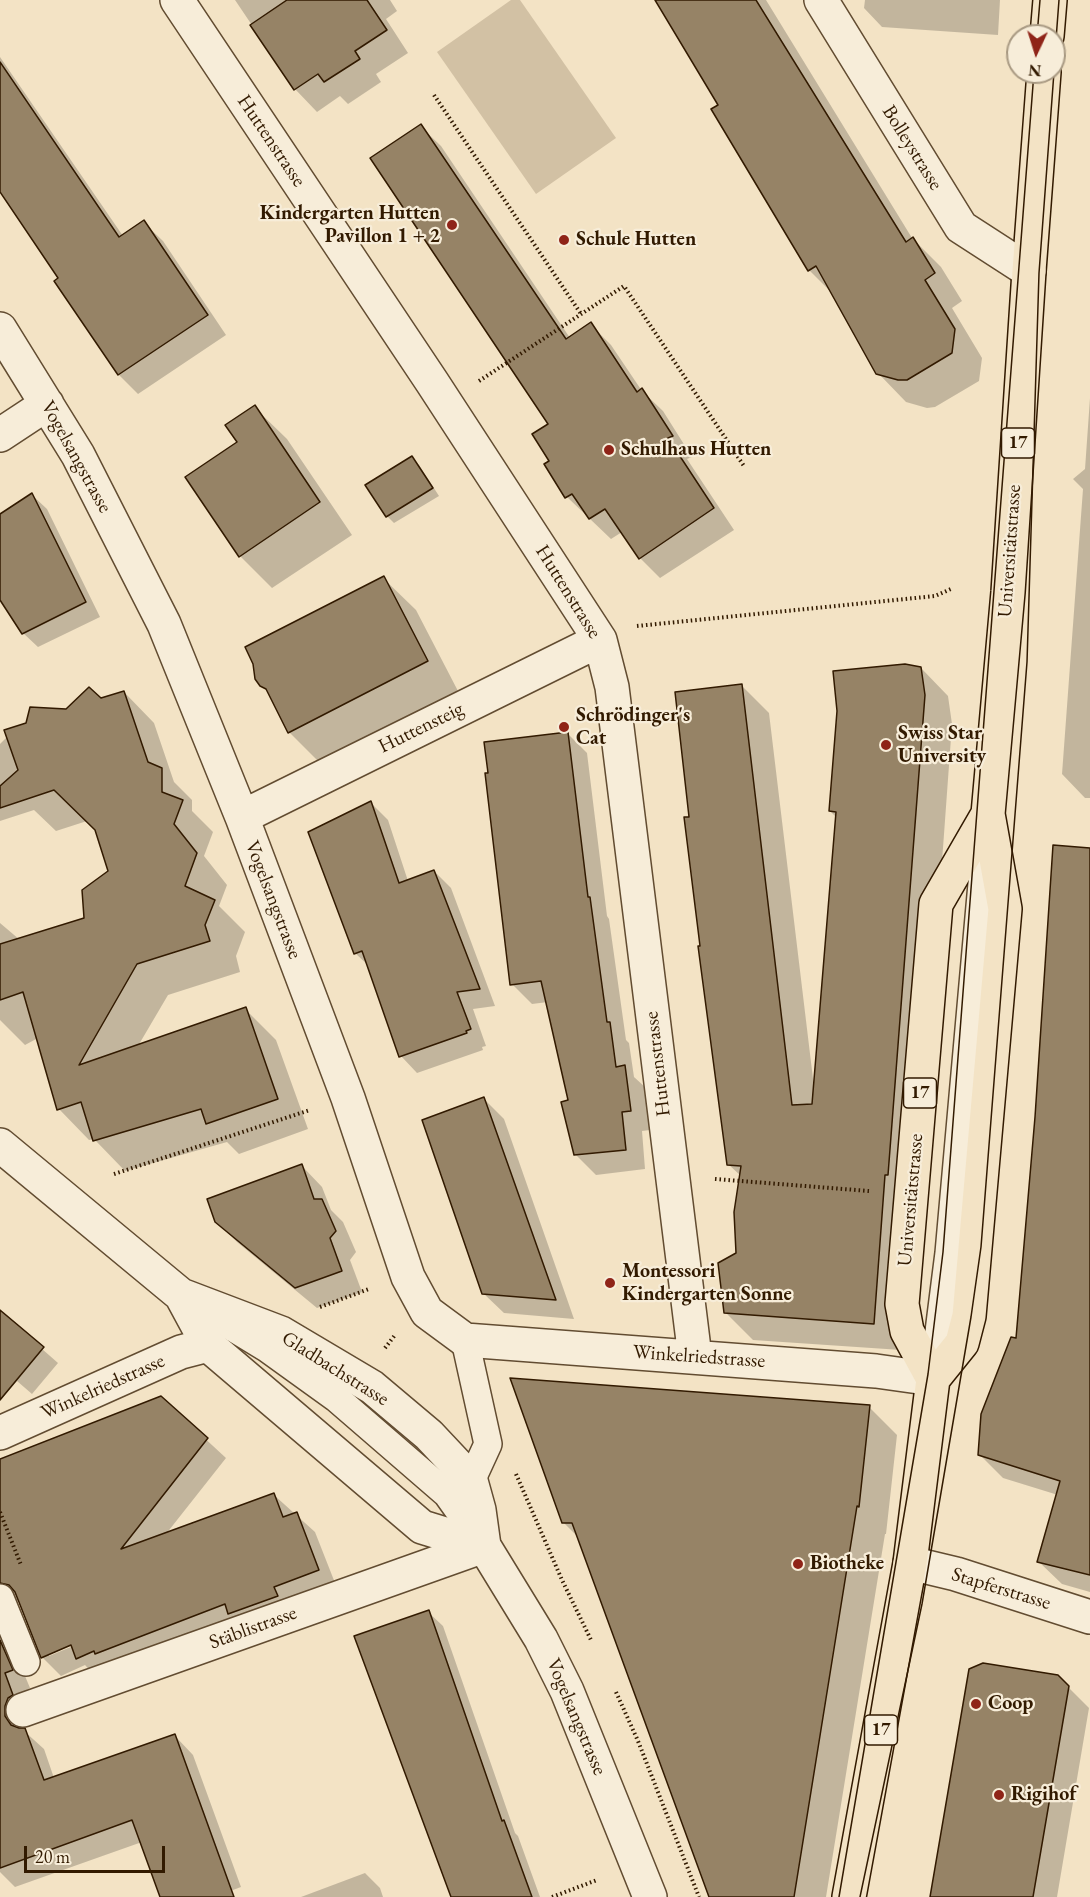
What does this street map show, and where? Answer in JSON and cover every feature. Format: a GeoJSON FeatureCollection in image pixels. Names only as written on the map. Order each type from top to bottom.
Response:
{"type":"FeatureCollection","features":[{"type":"Feature","properties":{"kind":"main road"},"geometry":{"type":"LineString","coordinates":[[1048,24],[1050,0]]}},
{"type":"Feature","properties":{"kind":"main road","name":"Universitätstrasse"},"geometry":{"type":"LineString","coordinates":[[988,814],[936,904],[902,1304],[907,1331],[933,1379],[962,1343],[969,1316],[1005,909],[988,814],[1009,580],[1043,84]]}},
{"type":"Feature","properties":{"kind":"main road","name":"17"},"geometry":{"type":"LineString","coordinates":[[849,1897],[910,1563],[933,1379]]}},
{"type":"Feature","properties":{"kind":"street","name":"Huttenstrasse"},"geometry":{"type":"LineString","coordinates":[[177,0],[446,402],[600,640],[612,687],[694,1357]]}},
{"type":"Feature","properties":{"kind":"street","name":"Bolleystrasse"},"geometry":{"type":"LineString","coordinates":[[821,0],[961,227],[1029,271]]}},
{"type":"Feature","properties":{"kind":"street","name":"Vogelsangstrasse"},"geometry":{"type":"LineString","coordinates":[[0,329],[78,455],[164,624],[242,817],[348,1098],[408,1277],[427,1312],[465,1340]]}},
{"type":"Feature","properties":{"kind":"street"},"geometry":{"type":"LineString","coordinates":[[0,435],[47,404]]}},
{"type":"Feature","properties":{"kind":"street","name":"Huttensteig"},"geometry":{"type":"LineString","coordinates":[[242,817],[600,640]]}},
{"type":"Feature","properties":{"kind":"street","name":"Gladbachstrasse"},"geometry":{"type":"LineString","coordinates":[[0,1145],[181,1295],[280,1333],[372,1387],[429,1435],[471,1481],[479,1510],[484,1546],[422,1527],[208,1345],[181,1295]]}},
{"type":"Feature","properties":{"kind":"street","name":"Winkelriedstrasse"},"geometry":{"type":"LineString","coordinates":[[465,1340],[876,1371],[933,1379]]}},
{"type":"Feature","properties":{"kind":"street","name":"Winkelriedstrasse"},"geometry":{"type":"LineString","coordinates":[[0,1433],[181,1352],[208,1345]]}},
{"type":"Feature","properties":{"kind":"street","name":"Vogelsangstrasse"},"geometry":{"type":"LineString","coordinates":[[484,1546],[541,1639],[567,1691],[650,1897]]}},
{"type":"Feature","properties":{"kind":"street","name":"Stäblistrasse"},"geometry":{"type":"LineString","coordinates":[[23,1710],[484,1546]]}},
{"type":"Feature","properties":{"kind":"street","name":"Stapferstrasse"},"geometry":{"type":"LineString","coordinates":[[910,1563],[956,1574],[1090,1617]]}},
{"type":"Feature","properties":{"kind":"lane","name":"Gladbachstrasse"},"geometry":{"type":"LineString","coordinates":[[181,1295],[268,1349],[336,1398],[447,1494],[484,1546]]}},
{"type":"Feature","properties":{"kind":"lane"},"geometry":{"type":"LineString","coordinates":[[465,1340],[488,1444],[471,1481]]}},
{"type":"Feature","properties":{"kind":"lane"},"geometry":{"type":"LineString","coordinates":[[0,1598],[26,1662]]}},
{"type":"Feature","properties":{"kind":"path"},"geometry":{"type":"LineString","coordinates":[[434,95],[581,314]]}},
{"type":"Feature","properties":{"kind":"path"},"geometry":{"type":"LineString","coordinates":[[446,402],[624,286],[744,466]]}},
{"type":"Feature","properties":{"kind":"path"},"geometry":{"type":"LineString","coordinates":[[634,627],[935,596],[951,589]]}},
{"type":"Feature","properties":{"kind":"path"},"geometry":{"type":"LineString","coordinates":[[114,1174],[348,1098]]}},
{"type":"Feature","properties":{"kind":"path"},"geometry":{"type":"LineString","coordinates":[[672,1183],[702,1178],[880,1192]]}},
{"type":"Feature","properties":{"kind":"path"},"geometry":{"type":"LineString","coordinates":[[317,1309],[373,1288]]}},
{"type":"Feature","properties":{"kind":"path"},"geometry":{"type":"LineString","coordinates":[[552,1897],[598,1879]]}},
{"type":"Feature","properties":{"kind":"shaded area"},"geometry":{"type":"Polygon","coordinates":[[[511,0],[520,0],[616,138],[536,194],[437,52],[511,0]]]}},
{"type":"Feature","properties":{"kind":"building"},"geometry":{"type":"Polygon","coordinates":[[[287,0],[367,0],[387,30],[355,51],[360,59],[324,82],[318,74],[294,90],[250,25],[287,0]]]}},
{"type":"Feature","properties":{"kind":"building"},"geometry":{"type":"Polygon","coordinates":[[[655,0],[756,0],[906,242],[913,237],[935,273],[925,280],[955,329],[952,353],[907,380],[876,374],[816,266],[808,271],[711,109],[718,105],[655,0]]]}},
{"type":"Feature","properties":{"kind":"building"},"geometry":{"type":"Polygon","coordinates":[[[0,62],[119,237],[144,220],[208,315],[118,375],[54,281],[58,278],[0,192],[0,62]]]}},
{"type":"Feature","properties":{"kind":"building"},"geometry":{"type":"Polygon","coordinates":[[[421,124],[566,339],[591,322],[637,392],[642,388],[673,436],[668,438],[714,508],[639,559],[605,509],[589,519],[572,494],[565,498],[544,464],[549,461],[532,434],[548,424],[370,158],[421,124]]]}},
{"type":"Feature","properties":{"kind":"building"},"geometry":{"type":"Polygon","coordinates":[[[255,405],[320,502],[239,557],[185,477],[237,442],[225,425],[255,405]]]}},
{"type":"Feature","properties":{"kind":"building"},"geometry":{"type":"Polygon","coordinates":[[[412,456],[433,488],[386,517],[365,485],[412,456]]]}},
{"type":"Feature","properties":{"kind":"building"},"geometry":{"type":"Polygon","coordinates":[[[32,493],[86,602],[22,634],[0,600],[0,514],[32,493]]]}},
{"type":"Feature","properties":{"kind":"building"},"geometry":{"type":"Polygon","coordinates":[[[384,576],[428,661],[288,733],[266,689],[260,686],[255,679],[253,664],[245,647],[384,576]]]}},
{"type":"Feature","properties":{"kind":"building"},"geometry":{"type":"Polygon","coordinates":[[[905,664],[921,667],[925,695],[888,1175],[885,1175],[874,1324],[724,1313],[718,1263],[736,1253],[734,1212],[741,1166],[727,1165],[698,946],[700,946],[684,817],[689,817],[675,692],[742,684],[792,1105],[812,1104],[836,812],[829,811],[837,711],[833,671],[905,664]]]}},
{"type":"Feature","properties":{"kind":"building"},"geometry":{"type":"Polygon","coordinates":[[[89,687],[101,698],[124,691],[148,762],[162,768],[162,792],[183,800],[174,824],[197,853],[185,886],[215,900],[205,925],[210,941],[137,964],[79,1065],[246,1007],[278,1099],[206,1124],[201,1109],[93,1141],[81,1102],[57,1110],[23,992],[0,1000],[0,944],[84,918],[82,890],[108,871],[95,830],[54,790],[0,808],[0,786],[18,770],[4,730],[26,723],[30,707],[66,709],[89,687]]]}},
{"type":"Feature","properties":{"kind":"building"},"geometry":{"type":"Polygon","coordinates":[[[568,732],[588,897],[590,897],[607,1022],[610,1022],[616,1067],[625,1065],[631,1111],[622,1112],[626,1150],[574,1155],[561,1102],[568,1100],[541,981],[510,985],[485,773],[488,773],[484,742],[568,732]]]}},
{"type":"Feature","properties":{"kind":"building"},"geometry":{"type":"Polygon","coordinates":[[[371,801],[399,883],[434,870],[480,989],[457,992],[471,1029],[466,1031],[467,1033],[399,1057],[362,951],[354,954],[308,832],[371,801]]]}},
{"type":"Feature","properties":{"kind":"building"},"geometry":{"type":"Polygon","coordinates":[[[1053,845],[1090,848],[1090,1575],[1037,1562],[1060,1481],[978,1455],[981,1414],[1011,1337],[1016,1338],[1035,1117],[1053,845]]]}},
{"type":"Feature","properties":{"kind":"building"},"geometry":{"type":"Polygon","coordinates":[[[484,1097],[556,1300],[482,1294],[422,1120],[484,1097]]]}},
{"type":"Feature","properties":{"kind":"building"},"geometry":{"type":"Polygon","coordinates":[[[302,1164],[314,1199],[322,1199],[336,1231],[330,1238],[342,1271],[295,1288],[215,1222],[207,1199],[302,1164]]]}},
{"type":"Feature","properties":{"kind":"building"},"geometry":{"type":"Polygon","coordinates":[[[0,1310],[44,1347],[0,1400],[0,1310]]]}},
{"type":"Feature","properties":{"kind":"building"},"geometry":{"type":"Polygon","coordinates":[[[510,1378],[870,1405],[859,1507],[857,1506],[794,1897],[709,1897],[572,1523],[562,1523],[510,1378]]]}},
{"type":"Feature","properties":{"kind":"building"},"geometry":{"type":"Polygon","coordinates":[[[161,1396],[208,1438],[121,1549],[274,1493],[283,1517],[297,1512],[319,1570],[274,1587],[278,1596],[228,1614],[225,1604],[95,1654],[94,1651],[76,1659],[71,1645],[41,1658],[15,1592],[9,1585],[0,1583],[0,1459],[161,1396]]]}},
{"type":"Feature","properties":{"kind":"building"},"geometry":{"type":"Polygon","coordinates":[[[429,1610],[502,1821],[504,1820],[532,1897],[451,1897],[354,1636],[429,1610]]]}},
{"type":"Feature","properties":{"kind":"building"},"geometry":{"type":"Polygon","coordinates":[[[0,1640],[13,1670],[5,1673],[13,1695],[8,1698],[5,1716],[11,1725],[25,1728],[44,1780],[175,1734],[234,1897],[160,1897],[132,1820],[0,1868],[0,1640]]]}},
{"type":"Feature","properties":{"kind":"building","name":"Rigihof"},"geometry":{"type":"Polygon","coordinates":[[[983,1663],[1058,1675],[1069,1686],[1033,1897],[930,1897],[969,1669],[983,1663]]]}},
{"type":"Feature","properties":{"kind":"tram line"},"geometry":{"type":"LineString","coordinates":[[1038,24],[1040,0]]}},
{"type":"Feature","properties":{"kind":"tram line"},"geometry":{"type":"LineString","coordinates":[[1057,24],[1059,0]]}},
{"type":"Feature","properties":{"kind":"tram line"},"geometry":{"type":"LineString","coordinates":[[839,1897],[928,1374],[943,1252],[1033,84]]}},
{"type":"Feature","properties":{"kind":"tram line"},"geometry":{"type":"LineString","coordinates":[[860,1897],[922,1604],[981,1247],[1027,662],[1039,273],[1053,84]]}},
{"type":"Feature","properties":{"kind":"place","name":"Kindergarten Hutten Pavillon 1 + 2"},"geometry":{"type":"Point","coordinates":[452,225]}},
{"type":"Feature","properties":{"kind":"place","name":"Schule Hutten"},"geometry":{"type":"Point","coordinates":[564,240]}},
{"type":"Feature","properties":{"kind":"place","name":"Schulhaus Hutten"},"geometry":{"type":"Point","coordinates":[609,450]}},
{"type":"Feature","properties":{"kind":"place","name":"Schrödinger's Cat"},"geometry":{"type":"Point","coordinates":[564,727]}},
{"type":"Feature","properties":{"kind":"place","name":"Swiss Star University"},"geometry":{"type":"Point","coordinates":[886,745]}},
{"type":"Feature","properties":{"kind":"place","name":"Montessori Kindergarten Sonne"},"geometry":{"type":"Point","coordinates":[610,1283]}},
{"type":"Feature","properties":{"kind":"place","name":"Biotheke"},"geometry":{"type":"Point","coordinates":[798,1564]}},
{"type":"Feature","properties":{"kind":"place","name":"Coop"},"geometry":{"type":"Point","coordinates":[976,1704]}},
{"type":"Feature","properties":{"kind":"place","name":"Rigihof"},"geometry":{"type":"Point","coordinates":[999,1795]}}]}
